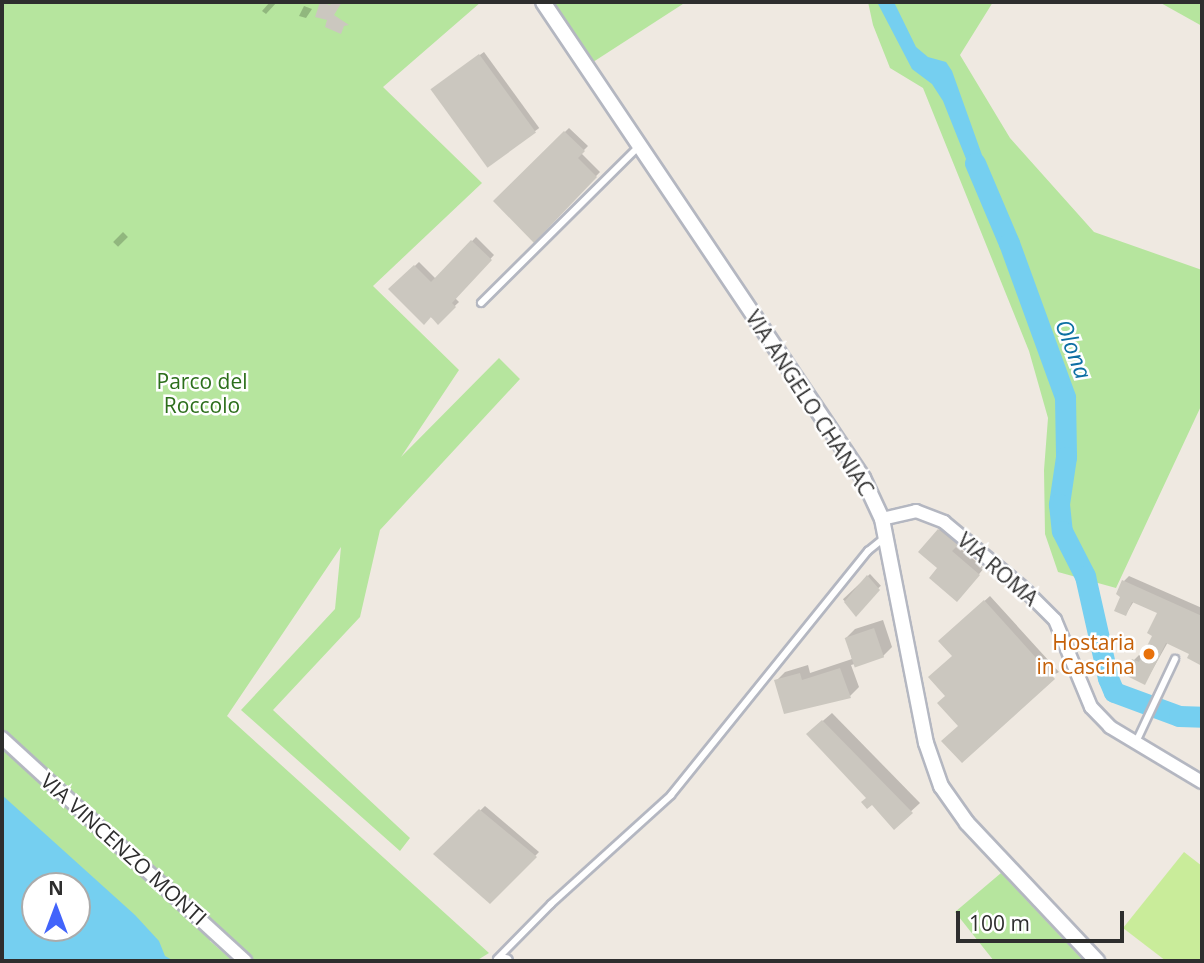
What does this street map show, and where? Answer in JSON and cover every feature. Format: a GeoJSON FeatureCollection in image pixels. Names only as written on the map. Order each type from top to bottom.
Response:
{"type":"FeatureCollection","features":[{"type":"Feature","properties":{"kind":"street","name":"VIA ANGELO CHANIAC"},"geometry":{"type":"LineString","coordinates":[[543,2],[863,478],[882,519],[926,743],[941,786],[967,822],[1097,961]]}},
{"type":"Feature","properties":{"kind":"street","name":"VIA ROMA"},"geometry":{"type":"LineString","coordinates":[[882,519],[916,511],[935,516],[1023,588],[1055,620],[1091,707],[1111,727],[1202,782]]}},
{"type":"Feature","properties":{"kind":"street","name":"VIA VINCENZO MONTI"},"geometry":{"type":"LineString","coordinates":[[2,738],[245,961]]}},
{"type":"Feature","properties":{"kind":"street"},"geometry":{"type":"LineString","coordinates":[[498,961],[506,961]]}},
{"type":"Feature","properties":{"kind":"lane"},"geometry":{"type":"LineString","coordinates":[[481,303],[638,147]]}},
{"type":"Feature","properties":{"kind":"lane"},"geometry":{"type":"LineString","coordinates":[[498,961],[551,904],[671,795],[868,551],[886,537]]}},
{"type":"Feature","properties":{"kind":"lane"},"geometry":{"type":"LineString","coordinates":[[1136,742],[1175,659]]}},
{"type":"Feature","properties":{"kind":"green space","name":"Parco del Roccolo"},"geometry":{"type":"Polygon","coordinates":[[[2,2],[481,2],[383,87],[482,183],[373,286],[459,370],[401,457],[499,358],[520,379],[380,530],[360,617],[273,710],[410,838],[400,851],[241,710],[335,609],[341,547],[227,716],[489,953],[476,961],[240,961],[212,939],[210,941],[233,961],[2,961],[2,2]]]}},
{"type":"Feature","properties":{"kind":"green space"},"geometry":{"type":"Polygon","coordinates":[[[551,2],[686,2],[590,64],[551,2]]]}},
{"type":"Feature","properties":{"kind":"green space"},"geometry":{"type":"Polygon","coordinates":[[[868,2],[993,2],[960,55],[1010,138],[1094,232],[1202,270],[1202,404],[1116,588],[1058,572],[1045,534],[1044,470],[1048,418],[1029,351],[923,88],[890,68],[873,25],[868,2]]]}},
{"type":"Feature","properties":{"kind":"green space"},"geometry":{"type":"Polygon","coordinates":[[[1159,2],[1202,2],[1202,26],[1159,2]]]}},
{"type":"Feature","properties":{"kind":"green space"},"geometry":{"type":"Polygon","coordinates":[[[1184,852],[1202,866],[1202,961],[1166,961],[1123,928],[1184,852]]]}},
{"type":"Feature","properties":{"kind":"green space"},"geometry":{"type":"Polygon","coordinates":[[[1001,873],[1085,961],[994,961],[955,912],[1001,873]]]}},
{"type":"Feature","properties":{"kind":"water"},"geometry":{"type":"Polygon","coordinates":[[[877,2],[894,2],[916,47],[928,57],[946,62],[952,71],[992,183],[980,194],[943,101],[932,84],[912,69],[877,2]]]}},
{"type":"Feature","properties":{"kind":"water"},"geometry":{"type":"Polygon","coordinates":[[[2,795],[87,872],[21,872],[21,942],[91,942],[91,875],[135,915],[159,941],[165,956],[174,961],[2,961],[2,795]]]}},
{"type":"Feature","properties":{"kind":"building"},"geometry":{"type":"Polygon","coordinates":[[[320,2],[330,5],[332,2],[342,2],[334,15],[349,25],[344,26],[341,34],[325,27],[327,20],[315,17],[320,2]]]}},
{"type":"Feature","properties":{"kind":"building"},"geometry":{"type":"Polygon","coordinates":[[[479,54],[536,132],[487,168],[430,89],[479,54]]]}},
{"type":"Feature","properties":{"kind":"building"},"geometry":{"type":"Polygon","coordinates":[[[564,131],[585,151],[578,158],[597,177],[534,243],[493,201],[564,131]]]}},
{"type":"Feature","properties":{"kind":"building"},"geometry":{"type":"Polygon","coordinates":[[[471,240],[492,260],[452,303],[456,307],[438,325],[431,317],[424,325],[388,289],[414,265],[431,282],[471,240]]]}},
{"type":"Feature","properties":{"kind":"building"},"geometry":{"type":"Polygon","coordinates":[[[938,529],[958,545],[952,551],[980,575],[957,602],[929,578],[937,568],[918,552],[938,529]]]}},
{"type":"Feature","properties":{"kind":"building"},"geometry":{"type":"Polygon","coordinates":[[[867,575],[880,590],[856,617],[844,602],[867,575]]]}},
{"type":"Feature","properties":{"kind":"building"},"geometry":{"type":"Polygon","coordinates":[[[1122,580],[1202,616],[1202,666],[1187,658],[1189,654],[1166,643],[1145,685],[1125,675],[1132,659],[1139,662],[1152,636],[1147,633],[1157,613],[1132,602],[1126,616],[1114,611],[1120,597],[1116,594],[1122,580]]]}},
{"type":"Feature","properties":{"kind":"building"},"geometry":{"type":"Polygon","coordinates":[[[984,600],[1055,679],[962,763],[941,741],[958,726],[937,703],[945,696],[928,677],[952,656],[938,641],[984,600]]]}},
{"type":"Feature","properties":{"kind":"building"},"geometry":{"type":"Polygon","coordinates":[[[874,628],[884,657],[855,667],[845,638],[874,628]]]}},
{"type":"Feature","properties":{"kind":"building"},"geometry":{"type":"Polygon","coordinates":[[[840,668],[851,698],[784,714],[774,680],[800,673],[802,680],[840,668]]]}},
{"type":"Feature","properties":{"kind":"building"},"geometry":{"type":"Polygon","coordinates":[[[822,720],[913,813],[894,830],[872,805],[867,809],[861,802],[866,798],[806,734],[822,720]]]}},
{"type":"Feature","properties":{"kind":"building"},"geometry":{"type":"Polygon","coordinates":[[[479,809],[537,857],[490,904],[433,854],[479,809]]]}},
{"type":"Feature","properties":{"kind":"waterway","name":"Olona"},"geometry":{"type":"LineString","coordinates":[[975,163],[1009,243],[1065,397],[1066,457],[1059,504],[1062,531],[1085,576],[1108,678],[1114,692],[1179,716],[1202,717]]}},
{"type":"Feature","properties":{"kind":"place","name":"Hostaria in Cascina"},"geometry":{"type":"Point","coordinates":[1149,654]}}]}
